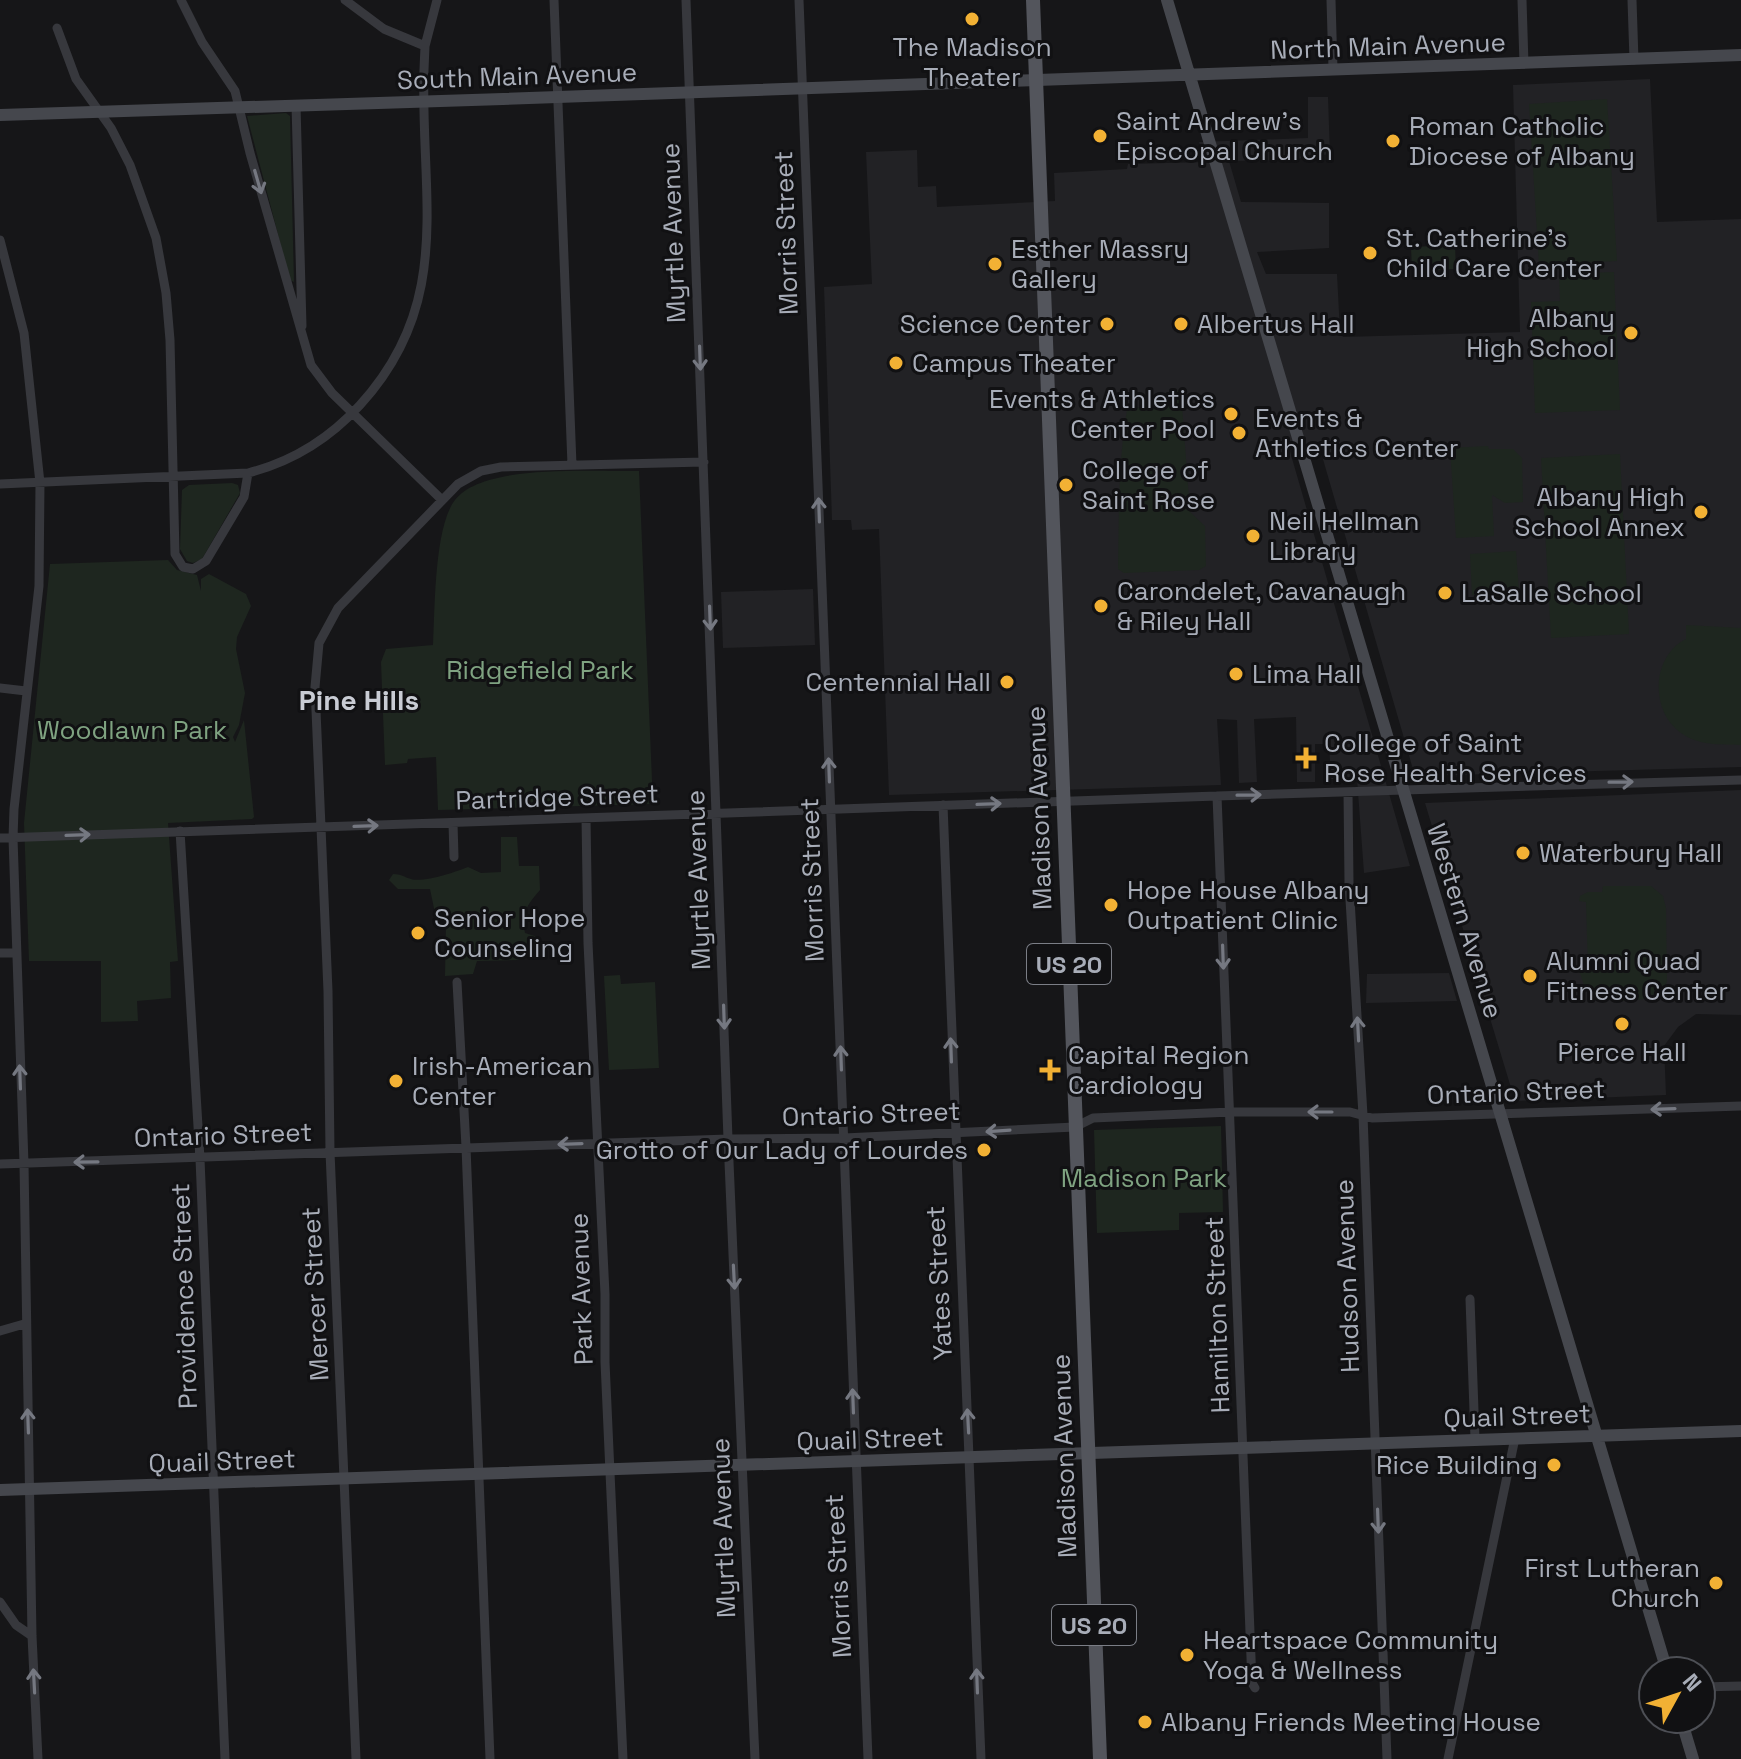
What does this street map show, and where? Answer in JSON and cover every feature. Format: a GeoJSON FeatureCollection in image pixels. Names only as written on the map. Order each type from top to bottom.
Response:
{"type":"FeatureCollection","features":[{"type":"Feature","properties":{"kind":"main road","name":"Madison Avenue"},"geometry":{"type":"LineString","coordinates":[[1033,0],[1100,1759]]}},
{"type":"Feature","properties":{"kind":"street"},"geometry":{"type":"LineString","coordinates":[[181,0],[202,42],[234,88],[309,359],[319,377],[442,500]]}},
{"type":"Feature","properties":{"kind":"street"},"geometry":{"type":"LineString","coordinates":[[345,0],[384,29],[425,46]]}},
{"type":"Feature","properties":{"kind":"street"},"geometry":{"type":"LineString","coordinates":[[0,484],[248,473],[299,454],[353,413],[393,363],[409,333],[418,305],[428,234],[423,101],[425,46],[437,0]]}},
{"type":"Feature","properties":{"kind":"street"},"geometry":{"type":"LineString","coordinates":[[554,0],[572,465]]}},
{"type":"Feature","properties":{"kind":"street","name":"Myrtle Avenue"},"geometry":{"type":"LineString","coordinates":[[686,0],[728,1139],[755,1759]]}},
{"type":"Feature","properties":{"kind":"street","name":"Morris Street"},"geometry":{"type":"LineString","coordinates":[[799,0],[868,1759]]}},
{"type":"Feature","properties":{"kind":"street","name":"Western Avenue"},"geometry":{"type":"LineString","coordinates":[[1167,0],[1662,1655]]}},
{"type":"Feature","properties":{"kind":"street"},"geometry":{"type":"LineString","coordinates":[[1331,0],[1333,69]]}},
{"type":"Feature","properties":{"kind":"street"},"geometry":{"type":"LineString","coordinates":[[1522,0],[1524,64]]}},
{"type":"Feature","properties":{"kind":"street"},"geometry":{"type":"LineString","coordinates":[[1632,0],[1634,60]]}},
{"type":"Feature","properties":{"kind":"street"},"geometry":{"type":"LineString","coordinates":[[57,28],[74,75],[100,112],[135,176],[160,257],[170,340],[175,554],[183,567],[193,569],[206,561],[244,497],[248,473]]}},
{"type":"Feature","properties":{"kind":"street","name":"North Main Avenue"},"geometry":{"type":"LineString","coordinates":[[1036,79],[1741,55]]}},
{"type":"Feature","properties":{"kind":"street","name":"South Main Avenue"},"geometry":{"type":"LineString","coordinates":[[0,115],[1036,79]]}},
{"type":"Feature","properties":{"kind":"street"},"geometry":{"type":"LineString","coordinates":[[296,105],[302,337]]}},
{"type":"Feature","properties":{"kind":"street"},"geometry":{"type":"LineString","coordinates":[[0,240],[14,291],[29,370],[40,483],[39,586],[13,838],[24,1164],[24,1324],[31,1489],[32,1636],[38,1759]]}},
{"type":"Feature","properties":{"kind":"street"},"geometry":{"type":"LineString","coordinates":[[0,291],[14,291]]}},
{"type":"Feature","properties":{"kind":"street","name":"Mercer Street"},"geometry":{"type":"LineString","coordinates":[[356,1759],[330,1152],[322,827],[315,687],[317,653],[322,635],[346,598],[463,480],[487,469],[704,462]]}},
{"type":"Feature","properties":{"kind":"street"},"geometry":{"type":"LineString","coordinates":[[0,688],[26,691]]}},
{"type":"Feature","properties":{"kind":"street","name":"Partridge Street"},"geometry":{"type":"LineString","coordinates":[[0,838],[1572,783],[1741,780]]}},
{"type":"Feature","properties":{"kind":"street","name":"Hudson Avenue"},"geometry":{"type":"LineString","coordinates":[[1348,792],[1349,883],[1363,1115],[1387,1759]]}},
{"type":"Feature","properties":{"kind":"street","name":"Hamilton Street"},"geometry":{"type":"LineString","coordinates":[[1217,796],[1252,1683],[1255,1688]]}},
{"type":"Feature","properties":{"kind":"street","name":"Yates Street"},"geometry":{"type":"LineString","coordinates":[[943,805],[981,1759]]}},
{"type":"Feature","properties":{"kind":"street","name":"Park Avenue"},"geometry":{"type":"LineString","coordinates":[[586,818],[588,943],[623,1759]]}},
{"type":"Feature","properties":{"kind":"street"},"geometry":{"type":"LineString","coordinates":[[453,823],[454,857]]}},
{"type":"Feature","properties":{"kind":"street","name":"Providence Street"},"geometry":{"type":"LineString","coordinates":[[180,831],[200,1159],[225,1759]]}},
{"type":"Feature","properties":{"kind":"street"},"geometry":{"type":"LineString","coordinates":[[0,953],[17,953]]}},
{"type":"Feature","properties":{"kind":"street"},"geometry":{"type":"LineString","coordinates":[[457,982],[490,1759]]}},
{"type":"Feature","properties":{"kind":"street","name":"Ontario Street"},"geometry":{"type":"LineString","coordinates":[[0,1164],[954,1134],[1075,1127],[1093,1118],[1231,1112],[1350,1112],[1372,1118],[1741,1106]]}},
{"type":"Feature","properties":{"kind":"street"},"geometry":{"type":"LineString","coordinates":[[1470,1299],[1475,1439]]}},
{"type":"Feature","properties":{"kind":"street"},"geometry":{"type":"LineString","coordinates":[[0,1331],[24,1324]]}},
{"type":"Feature","properties":{"kind":"street","name":"Quail Street"},"geometry":{"type":"LineString","coordinates":[[0,1490],[1741,1431]]}},
{"type":"Feature","properties":{"kind":"street"},"geometry":{"type":"LineString","coordinates":[[1448,1759],[1515,1438]]}},
{"type":"Feature","properties":{"kind":"street"},"geometry":{"type":"LineString","coordinates":[[0,1602],[16,1625],[32,1636]]}},
{"type":"Feature","properties":{"kind":"street"},"geometry":{"type":"LineString","coordinates":[[1717,1687],[1741,1686]]}},
{"type":"Feature","properties":{"kind":"street"},"geometry":{"type":"LineString","coordinates":[[1686,1735],[1693,1759]]}},
{"type":"Feature","properties":{"kind":"shaded area","name":"College of Saint Rose"},"geometry":{"type":"Polygon","coordinates":[[[1650,79],[1657,222],[1741,219],[1741,767],[1415,776],[1318,442],[1289,448],[1410,866],[1364,873],[1357,779],[1331,779],[1329,744],[1315,744],[1315,782],[1297,782],[1296,717],[1254,719],[1257,782],[1239,783],[1237,720],[1217,719],[1221,785],[889,795],[879,529],[852,530],[851,520],[832,520],[824,287],[872,284],[866,152],[917,150],[918,187],[936,186],[937,207],[1055,201],[1054,173],[1127,169],[1128,164],[1205,162],[1199,142],[1308,138],[1308,97],[1328,97],[1330,154],[1288,160],[1229,161],[1241,202],[1329,203],[1329,248],[1257,252],[1266,274],[1337,274],[1340,332],[1343,337],[1520,332],[1513,85],[1650,79]]]}},
{"type":"Feature","properties":{"kind":"shaded area"},"geometry":{"type":"Polygon","coordinates":[[[813,589],[815,645],[723,648],[721,592],[813,589]]]}},
{"type":"Feature","properties":{"kind":"shaded area"},"geometry":{"type":"Polygon","coordinates":[[[1741,790],[1741,1015],[1696,1014],[1678,1027],[1664,1046],[1666,1095],[1515,1101],[1425,803],[1741,790]]]}},
{"type":"Feature","properties":{"kind":"shaded area"},"geometry":{"type":"Polygon","coordinates":[[[1449,973],[1457,1001],[1366,1003],[1367,974],[1449,973]]]}},
{"type":"Feature","properties":{"kind":"green space"},"geometry":{"type":"Polygon","coordinates":[[[1607,99],[1617,261],[1539,265],[1529,104],[1607,99]]]}},
{"type":"Feature","properties":{"kind":"green space"},"geometry":{"type":"Polygon","coordinates":[[[286,113],[290,116],[294,282],[290,280],[247,116],[286,113]]]}},
{"type":"Feature","properties":{"kind":"green space"},"geometry":{"type":"Polygon","coordinates":[[[1455,245],[1456,269],[1412,271],[1411,247],[1455,245]]]}},
{"type":"Feature","properties":{"kind":"green space"},"geometry":{"type":"Polygon","coordinates":[[[1614,272],[1620,410],[1535,413],[1531,302],[1560,301],[1559,274],[1614,272]]]}},
{"type":"Feature","properties":{"kind":"green space"},"geometry":{"type":"Polygon","coordinates":[[[1176,390],[1181,392],[1190,512],[1205,526],[1206,566],[1199,570],[1124,573],[1118,569],[1119,509],[1127,410],[1140,407],[1157,395],[1176,390]]]}},
{"type":"Feature","properties":{"kind":"green space"},"geometry":{"type":"Polygon","coordinates":[[[1488,446],[1489,449],[1513,449],[1522,458],[1523,502],[1505,503],[1492,495],[1494,536],[1456,538],[1450,448],[1488,446]]]}},
{"type":"Feature","properties":{"kind":"green space"},"geometry":{"type":"Polygon","coordinates":[[[1620,454],[1629,634],[1551,638],[1541,458],[1620,454]]]}},
{"type":"Feature","properties":{"kind":"green space","name":"Ridgefield Park"},"geometry":{"type":"Polygon","coordinates":[[[639,471],[653,804],[438,810],[436,757],[385,765],[381,662],[386,649],[433,645],[439,549],[448,513],[455,500],[469,488],[514,475],[639,471]]]}},
{"type":"Feature","properties":{"kind":"green space"},"geometry":{"type":"Polygon","coordinates":[[[189,485],[238,485],[240,493],[202,559],[193,563],[187,561],[180,549],[182,490],[189,485]]]}},
{"type":"Feature","properties":{"kind":"green space"},"geometry":{"type":"Polygon","coordinates":[[[1516,551],[1519,592],[1472,595],[1470,554],[1516,551]]]}},
{"type":"Feature","properties":{"kind":"green space","name":"Woodlawn Park"},"geometry":{"type":"Polygon","coordinates":[[[168,560],[177,570],[197,575],[201,591],[201,579],[209,574],[246,594],[251,606],[237,637],[236,649],[245,693],[239,725],[233,737],[235,742],[244,720],[254,817],[168,823],[178,961],[170,962],[171,998],[137,1001],[138,1021],[101,1022],[101,961],[29,961],[24,823],[50,564],[168,560]]]}},
{"type":"Feature","properties":{"kind":"green space"},"geometry":{"type":"Polygon","coordinates":[[[1686,625],[1741,628],[1741,745],[1710,744],[1688,737],[1671,724],[1664,712],[1660,699],[1661,671],[1674,647],[1686,639],[1686,625]]]}},
{"type":"Feature","properties":{"kind":"green space"},"geometry":{"type":"Polygon","coordinates":[[[501,837],[517,837],[519,866],[539,866],[540,890],[526,910],[524,926],[525,933],[538,937],[543,948],[519,960],[477,961],[473,974],[445,976],[446,923],[436,918],[430,889],[398,889],[389,880],[393,874],[423,880],[468,867],[481,873],[501,872],[501,837]]]}},
{"type":"Feature","properties":{"kind":"green space"},"geometry":{"type":"Polygon","coordinates":[[[1603,886],[1651,886],[1663,896],[1666,908],[1667,981],[1656,995],[1638,1000],[1599,1000],[1585,988],[1579,970],[1588,969],[1586,902],[1579,901],[1580,896],[1588,892],[1602,892],[1603,886]]]}},
{"type":"Feature","properties":{"kind":"green space"},"geometry":{"type":"Polygon","coordinates":[[[620,975],[621,984],[655,982],[659,1068],[609,1070],[604,976],[620,975]]]}},
{"type":"Feature","properties":{"kind":"green space","name":"Madison Park"},"geometry":{"type":"Polygon","coordinates":[[[1221,1126],[1223,1212],[1179,1213],[1179,1230],[1097,1233],[1094,1130],[1221,1126]]]}},
{"type":"Feature","properties":{"kind":"place","name":"The Madison Theater"},"geometry":{"type":"Point","coordinates":[972,19]}},
{"type":"Feature","properties":{"kind":"place","name":"Saint Andrew's Episcopal Church"},"geometry":{"type":"Point","coordinates":[1100,136]}},
{"type":"Feature","properties":{"kind":"place","name":"Roman Catholic Diocese of Albany"},"geometry":{"type":"Point","coordinates":[1393,141]}},
{"type":"Feature","properties":{"kind":"place","name":"St. Catherine's Child Care Center"},"geometry":{"type":"Point","coordinates":[1370,253]}},
{"type":"Feature","properties":{"kind":"place","name":"Esther Massry Gallery"},"geometry":{"type":"Point","coordinates":[995,264]}},
{"type":"Feature","properties":{"kind":"place","name":"Science Center"},"geometry":{"type":"Point","coordinates":[1107,324]}},
{"type":"Feature","properties":{"kind":"place","name":"Albertus Hall"},"geometry":{"type":"Point","coordinates":[1181,324]}},
{"type":"Feature","properties":{"kind":"place","name":"Albany High School"},"geometry":{"type":"Point","coordinates":[1631,333]}},
{"type":"Feature","properties":{"kind":"place","name":"Campus Theater"},"geometry":{"type":"Point","coordinates":[896,363]}},
{"type":"Feature","properties":{"kind":"place","name":"Events & Athletics Center Pool"},"geometry":{"type":"Point","coordinates":[1231,414]}},
{"type":"Feature","properties":{"kind":"place","name":"Events & Athletics Center"},"geometry":{"type":"Point","coordinates":[1239,433]}},
{"type":"Feature","properties":{"kind":"place","name":"College of Saint Rose"},"geometry":{"type":"Point","coordinates":[1066,485]}},
{"type":"Feature","properties":{"kind":"place","name":"Albany High School Annex"},"geometry":{"type":"Point","coordinates":[1701,512]}},
{"type":"Feature","properties":{"kind":"place","name":"Neil Hellman Library"},"geometry":{"type":"Point","coordinates":[1253,536]}},
{"type":"Feature","properties":{"kind":"place","name":"LaSalle School"},"geometry":{"type":"Point","coordinates":[1445,593]}},
{"type":"Feature","properties":{"kind":"place","name":"Carondelet, Cavanaugh & Riley Hall"},"geometry":{"type":"Point","coordinates":[1101,606]}},
{"type":"Feature","properties":{"kind":"place","name":"Lima Hall"},"geometry":{"type":"Point","coordinates":[1236,674]}},
{"type":"Feature","properties":{"kind":"place","name":"Centennial Hall"},"geometry":{"type":"Point","coordinates":[1007,682]}},
{"type":"Feature","properties":{"kind":"place","name":"College of Saint Rose Health Services"},"geometry":{"type":"Point","coordinates":[1306,758]}},
{"type":"Feature","properties":{"kind":"place","name":"Waterbury Hall"},"geometry":{"type":"Point","coordinates":[1523,853]}},
{"type":"Feature","properties":{"kind":"place","name":"Hope House Albany Outpatient Clinic"},"geometry":{"type":"Point","coordinates":[1111,905]}},
{"type":"Feature","properties":{"kind":"place","name":"Senior Hope Counseling"},"geometry":{"type":"Point","coordinates":[418,933]}},
{"type":"Feature","properties":{"kind":"place","name":"Alumni Quad Fitness Center"},"geometry":{"type":"Point","coordinates":[1530,976]}},
{"type":"Feature","properties":{"kind":"place","name":"Pierce Hall"},"geometry":{"type":"Point","coordinates":[1622,1024]}},
{"type":"Feature","properties":{"kind":"place","name":"Capital Region Cardiology"},"geometry":{"type":"Point","coordinates":[1050,1070]}},
{"type":"Feature","properties":{"kind":"place","name":"Irish-American Center"},"geometry":{"type":"Point","coordinates":[396,1081]}},
{"type":"Feature","properties":{"kind":"place","name":"Grotto of Our Lady of Lourdes"},"geometry":{"type":"Point","coordinates":[984,1150]}},
{"type":"Feature","properties":{"kind":"place","name":"Rice Building"},"geometry":{"type":"Point","coordinates":[1554,1465]}},
{"type":"Feature","properties":{"kind":"place","name":"First Lutheran Church"},"geometry":{"type":"Point","coordinates":[1716,1583]}},
{"type":"Feature","properties":{"kind":"place","name":"Heartspace Community Yoga & Wellness"},"geometry":{"type":"Point","coordinates":[1187,1655]}},
{"type":"Feature","properties":{"kind":"place","name":"Albany Friends Meeting House"},"geometry":{"type":"Point","coordinates":[1145,1722]}},
{"type":"Feature","properties":{"kind":"district","name":"Pine Hills"},"geometry":{"type":"Point","coordinates":[359,700]}}]}
